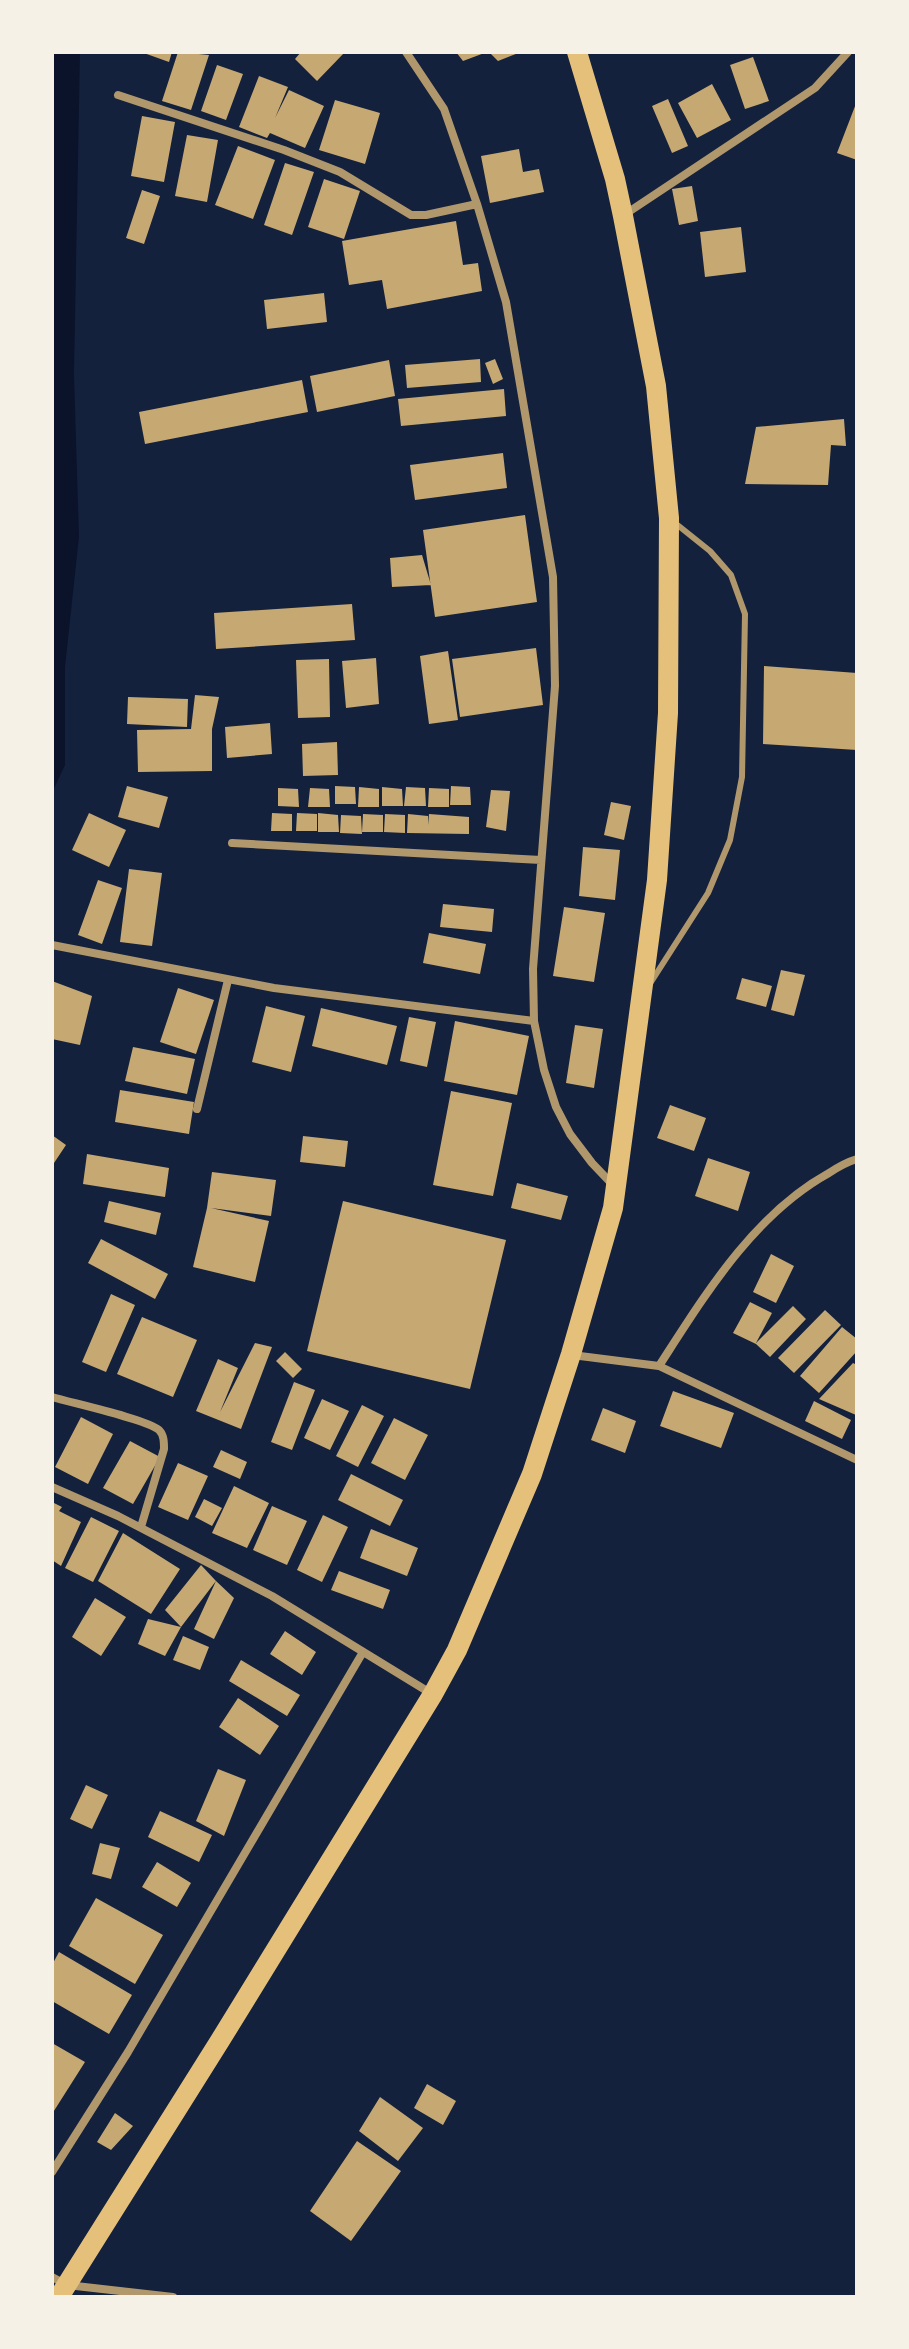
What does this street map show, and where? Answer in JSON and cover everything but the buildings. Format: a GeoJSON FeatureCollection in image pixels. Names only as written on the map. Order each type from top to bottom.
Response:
{"type":"FeatureCollection","features":[{"type":"Feature","properties":{"kind":"main road"},"geometry":{"type":"LineString","coordinates":[[59,2286],[433,1694],[457,1650],[532,1474],[613,1208],[657,880],[668,713],[669,518],[656,386],[623,216],[577,52]]}},
{"type":"Feature","properties":{"kind":"street"},"geometry":{"type":"LineString","coordinates":[[406,52],[444,109],[506,302],[553,577],[555,686],[533,969],[534,1021],[544,1070],[556,1107],[570,1134],[616,1188]]}},
{"type":"Feature","properties":{"kind":"street"},"geometry":{"type":"LineString","coordinates":[[623,216],[815,88],[848,52]]}},
{"type":"Feature","properties":{"kind":"street"},"geometry":{"type":"LineString","coordinates":[[118,95],[284,150],[340,172],[411,215],[426,215],[477,204]]}},
{"type":"Feature","properties":{"kind":"street"},"geometry":{"type":"LineString","coordinates":[[232,843],[541,860]]}},
{"type":"Feature","properties":{"kind":"street"},"geometry":{"type":"LineString","coordinates":[[52,945],[274,988],[534,1021]]}},
{"type":"Feature","properties":{"kind":"street"},"geometry":{"type":"LineString","coordinates":[[197,1109],[228,980]]}},
{"type":"Feature","properties":{"kind":"street"},"geometry":{"type":"LineString","coordinates":[[659,1366],[708,1290],[756,1232],[802,1187],[857,1159]]}},
{"type":"Feature","properties":{"kind":"street"},"geometry":{"type":"LineString","coordinates":[[571,1354],[659,1366],[857,1460]]}},
{"type":"Feature","properties":{"kind":"street"},"geometry":{"type":"LineString","coordinates":[[52,1397],[159,1430],[164,1449],[141,1527]]}},
{"type":"Feature","properties":{"kind":"street"},"geometry":{"type":"LineString","coordinates":[[52,1487],[141,1527],[272,1596],[433,1694]]}},
{"type":"Feature","properties":{"kind":"street"},"geometry":{"type":"LineString","coordinates":[[52,2172],[128,2052],[363,1652]]}},
{"type":"Feature","properties":{"kind":"street"},"geometry":{"type":"LineString","coordinates":[[59,2286],[173,2297]]}},
{"type":"Feature","properties":{"kind":"lane"},"geometry":{"type":"LineString","coordinates":[[643,992],[708,893],[730,840],[742,777],[745,614],[731,575],[710,551],[669,518]]}},
{"type":"Feature","properties":{"kind":"water"},"geometry":{"type":"Polygon","coordinates":[[[52,52],[80,52],[74,374],[79,537],[65,667],[65,765],[52,793],[52,52]]]}}]}
